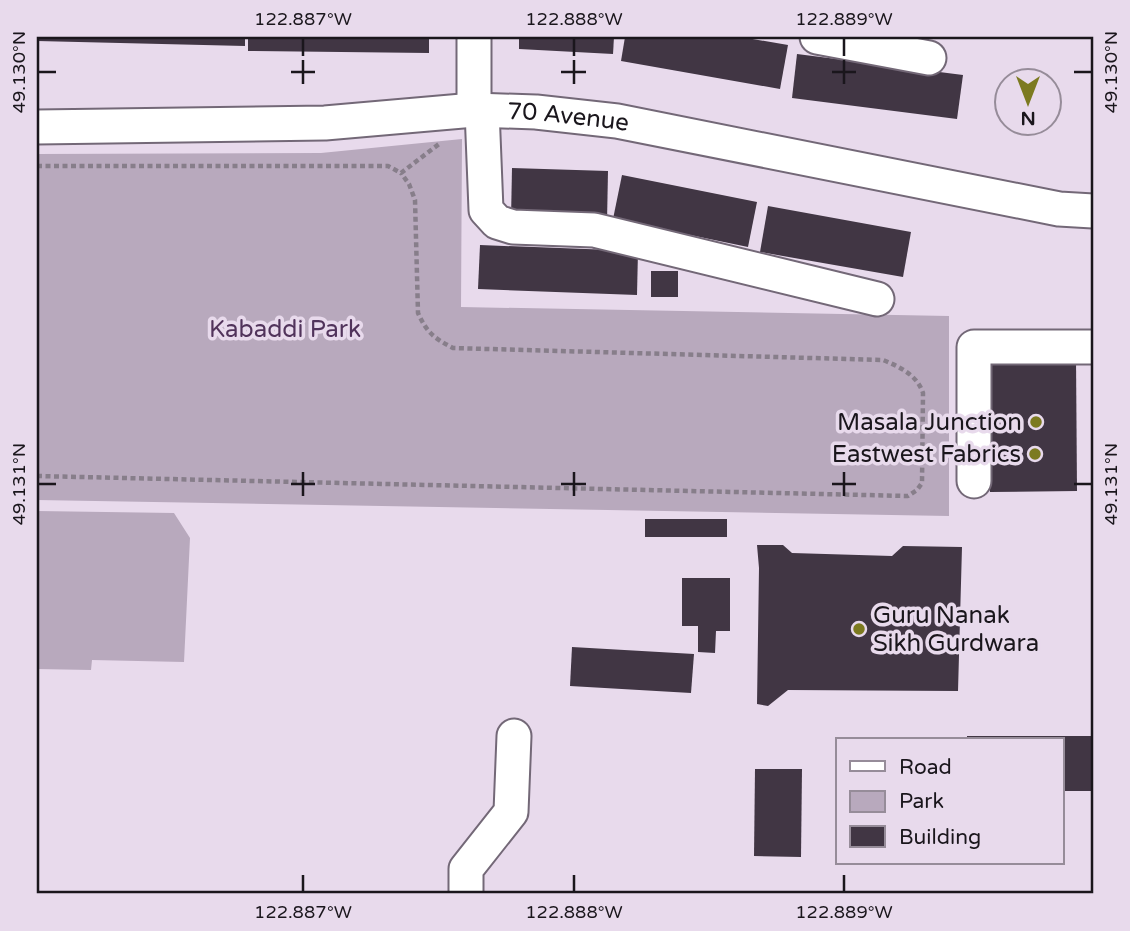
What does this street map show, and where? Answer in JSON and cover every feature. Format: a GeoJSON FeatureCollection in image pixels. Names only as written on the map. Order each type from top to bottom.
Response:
{"type":"FeatureCollection","features":[{"type":"Feature","properties":{"kind":"street"},"geometry":{"type":"LineString","coordinates":[[474,37],[486,210],[497,222],[513,227],[594,230],[877,299]]}},
{"type":"Feature","properties":{"kind":"street"},"geometry":{"type":"LineString","coordinates":[[817,37],[929,58]]}},
{"type":"Feature","properties":{"kind":"street","name":"70 Avenue"},"geometry":{"type":"LineString","coordinates":[[37,127],[325,123],[478,110],[536,112],[617,121],[1059,209],[1093,211]]}},
{"type":"Feature","properties":{"kind":"street"},"geometry":{"type":"LineString","coordinates":[[974,481],[974,347],[1093,347]]}},
{"type":"Feature","properties":{"kind":"street"},"geometry":{"type":"LineString","coordinates":[[466,882],[511,811],[513,736]]}},
{"type":"Feature","properties":{"kind":"path"},"geometry":{"type":"LineString","coordinates":[[401,173],[439,144]]}},
{"type":"Feature","properties":{"kind":"path"},"geometry":{"type":"LineString","coordinates":[[37,166],[387,166],[401,173],[415,200],[418,313],[426,330],[438,341],[453,348],[883,360],[911,375],[920,384],[923,393],[922,483],[908,496],[37,476]]}},
{"type":"Feature","properties":{"kind":"green space","name":"Kabaddi Park"},"geometry":{"type":"Polygon","coordinates":[[[462,139],[461,307],[949,316],[949,516],[37,500],[37,154],[321,153],[462,139]]]}},
{"type":"Feature","properties":{"kind":"green space"},"geometry":{"type":"Polygon","coordinates":[[[37,511],[174,513],[190,538],[184,662],[92,660],[91,670],[37,669],[37,511]]]}},
{"type":"Feature","properties":{"kind":"building"},"geometry":{"type":"Polygon","coordinates":[[[37,37],[245,37],[245,46],[37,41],[37,37]]]}},
{"type":"Feature","properties":{"kind":"building"},"geometry":{"type":"Polygon","coordinates":[[[248,37],[429,37],[429,53],[248,51],[248,37]]]}},
{"type":"Feature","properties":{"kind":"building"},"geometry":{"type":"Polygon","coordinates":[[[519,37],[614,37],[613,54],[519,49],[519,37]]]}},
{"type":"Feature","properties":{"kind":"building"},"geometry":{"type":"Polygon","coordinates":[[[625,37],[741,37],[788,45],[780,89],[621,61],[625,37]]]}},
{"type":"Feature","properties":{"kind":"building"},"geometry":{"type":"Polygon","coordinates":[[[797,54],[963,75],[957,119],[792,98],[797,54]]]}},
{"type":"Feature","properties":{"kind":"building"},"geometry":{"type":"Polygon","coordinates":[[[512,168],[608,171],[607,222],[511,219],[512,168]]]}},
{"type":"Feature","properties":{"kind":"building"},"geometry":{"type":"Polygon","coordinates":[[[622,175],[757,202],[748,247],[613,219],[622,175]]]}},
{"type":"Feature","properties":{"kind":"building"},"geometry":{"type":"Polygon","coordinates":[[[768,206],[911,232],[903,277],[760,252],[768,206]]]}},
{"type":"Feature","properties":{"kind":"building"},"geometry":{"type":"Polygon","coordinates":[[[480,245],[638,251],[637,295],[478,289],[480,245]]]}},
{"type":"Feature","properties":{"kind":"building"},"geometry":{"type":"Polygon","coordinates":[[[651,271],[678,271],[678,297],[651,297],[651,271]]]}},
{"type":"Feature","properties":{"kind":"building"},"geometry":{"type":"Polygon","coordinates":[[[988,358],[1076,358],[1077,491],[990,492],[988,358]]]}},
{"type":"Feature","properties":{"kind":"building"},"geometry":{"type":"Polygon","coordinates":[[[645,519],[727,519],[727,537],[645,537],[645,519]]]}},
{"type":"Feature","properties":{"kind":"building","name":"Guru Nanak Sikh Gurdwara"},"geometry":{"type":"Polygon","coordinates":[[[757,545],[783,545],[792,553],[892,556],[903,546],[962,547],[958,691],[788,690],[768,706],[757,704],[757,545]]]}},
{"type":"Feature","properties":{"kind":"building"},"geometry":{"type":"Polygon","coordinates":[[[682,578],[730,578],[730,631],[716,631],[715,653],[698,652],[698,626],[682,626],[682,578]]]}},
{"type":"Feature","properties":{"kind":"building"},"geometry":{"type":"Polygon","coordinates":[[[572,647],[694,654],[691,693],[570,686],[572,647]]]}},
{"type":"Feature","properties":{"kind":"building"},"geometry":{"type":"Polygon","coordinates":[[[1093,736],[1093,791],[1064,791],[1064,738],[967,738],[1093,736]]]}},
{"type":"Feature","properties":{"kind":"building"},"geometry":{"type":"Polygon","coordinates":[[[755,769],[802,769],[801,857],[754,856],[755,769]]]}},
{"type":"Feature","properties":{"kind":"place","name":"Masala Junction"},"geometry":{"type":"Point","coordinates":[1036,422]}},
{"type":"Feature","properties":{"kind":"place","name":"Eastwest Fabrics"},"geometry":{"type":"Point","coordinates":[1035,454]}},
{"type":"Feature","properties":{"kind":"place","name":"Guru Nanak Sikh Gurdwara"},"geometry":{"type":"Point","coordinates":[859,629]}}]}
